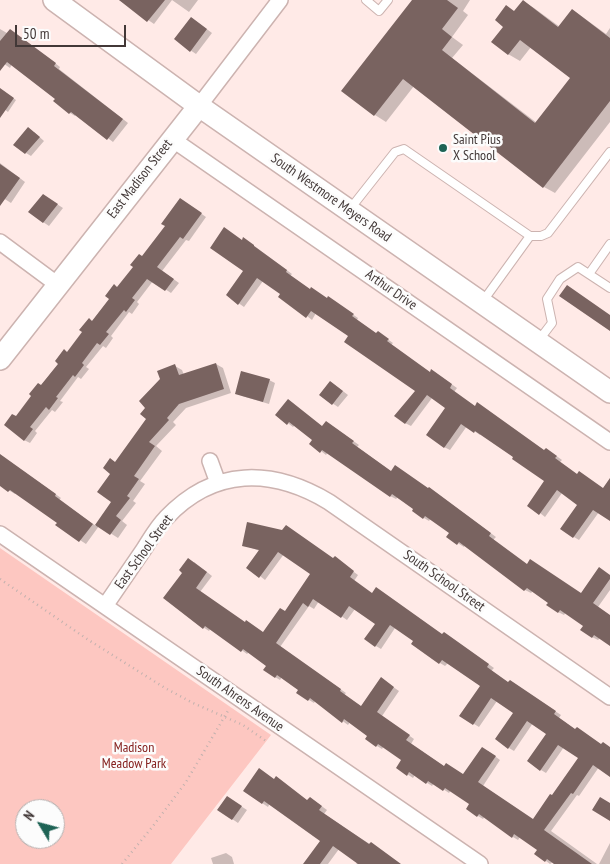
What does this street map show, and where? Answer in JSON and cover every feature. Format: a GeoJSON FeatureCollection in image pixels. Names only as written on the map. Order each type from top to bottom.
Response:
{"type":"FeatureCollection","features":[{"type":"Feature","properties":{"kind":"street","name":"South Westmore Meyers Road"},"geometry":{"type":"LineString","coordinates":[[54,0],[198,106],[610,392]]}},
{"type":"Feature","properties":{"kind":"street","name":"East Madison Street"},"geometry":{"type":"LineString","coordinates":[[0,359],[280,0]]}},
{"type":"Feature","properties":{"kind":"street","name":"Arthur Drive"},"geometry":{"type":"LineString","coordinates":[[172,139],[610,442]]}},
{"type":"Feature","properties":{"kind":"street"},"geometry":{"type":"LineString","coordinates":[[0,242],[58,285]]}},
{"type":"Feature","properties":{"kind":"street"},"geometry":{"type":"LineString","coordinates":[[210,461],[218,483]]}},
{"type":"Feature","properties":{"kind":"street","name":"East School Street"},"geometry":{"type":"LineString","coordinates":[[105,606],[167,517],[190,497],[218,483],[240,478],[271,480]]}},
{"type":"Feature","properties":{"kind":"street","name":"South School Street"},"geometry":{"type":"LineString","coordinates":[[271,480],[296,485],[309,490],[329,502],[610,697]]}},
{"type":"Feature","properties":{"kind":"street","name":"South Ahrens Avenue"},"geometry":{"type":"LineString","coordinates":[[0,534],[480,864]]}},
{"type":"Feature","properties":{"kind":"lane"},"geometry":{"type":"LineString","coordinates":[[366,0],[379,11],[388,0]]}},
{"type":"Feature","properties":{"kind":"lane"},"geometry":{"type":"LineString","coordinates":[[349,211],[395,152],[404,149],[530,236],[541,236],[548,233],[610,152]]}},
{"type":"Feature","properties":{"kind":"lane"},"geometry":{"type":"LineString","coordinates":[[482,303],[530,236]]}},
{"type":"Feature","properties":{"kind":"lane"},"geometry":{"type":"LineString","coordinates":[[589,274],[610,244]]}},
{"type":"Feature","properties":{"kind":"lane"},"geometry":{"type":"LineString","coordinates":[[538,342],[552,323],[548,298],[560,278],[578,267],[610,288]]}},
{"type":"Feature","properties":{"kind":"path"},"geometry":{"type":"LineString","coordinates":[[0,579],[87,639],[165,688],[193,703],[243,725],[266,741]]}},
{"type":"Feature","properties":{"kind":"path"},"geometry":{"type":"LineString","coordinates":[[122,864],[154,826],[186,782],[236,696]]}},
{"type":"Feature","properties":{"kind":"green space","name":"Madison Meadow Park"},"geometry":{"type":"Polygon","coordinates":[[[0,548],[271,735],[171,864],[0,864],[0,548]]]}},
{"type":"Feature","properties":{"kind":"building"},"geometry":{"type":"Polygon","coordinates":[[[119,0],[165,0],[147,22],[119,0]]]}},
{"type":"Feature","properties":{"kind":"building"},"geometry":{"type":"Polygon","coordinates":[[[412,0],[447,0],[458,8],[442,29],[452,37],[442,50],[535,123],[570,78],[520,40],[508,55],[491,42],[503,27],[495,20],[506,5],[514,11],[523,0],[558,27],[572,9],[610,38],[610,101],[543,188],[403,79],[374,116],[341,91],[412,0]]]}},
{"type":"Feature","properties":{"kind":"building"},"geometry":{"type":"Polygon","coordinates":[[[191,17],[207,29],[190,52],[174,39],[191,17]]]}},
{"type":"Feature","properties":{"kind":"building"},"geometry":{"type":"Polygon","coordinates":[[[10,29],[56,63],[54,66],[123,119],[107,140],[71,112],[69,114],[53,101],[55,99],[7,62],[0,71],[0,41],[10,29]]]}},
{"type":"Feature","properties":{"kind":"building"},"geometry":{"type":"Polygon","coordinates":[[[0,88],[14,98],[0,118],[0,88]]]}},
{"type":"Feature","properties":{"kind":"building"},"geometry":{"type":"Polygon","coordinates":[[[28,127],[40,137],[25,154],[13,145],[28,127]]]}},
{"type":"Feature","properties":{"kind":"building"},"geometry":{"type":"Polygon","coordinates":[[[0,164],[20,178],[0,206],[0,164]]]}},
{"type":"Feature","properties":{"kind":"building"},"geometry":{"type":"Polygon","coordinates":[[[43,194],[58,204],[43,223],[28,212],[43,194]]]}},
{"type":"Feature","properties":{"kind":"building"},"geometry":{"type":"Polygon","coordinates":[[[180,198],[202,213],[183,239],[180,237],[157,267],[174,279],[165,291],[147,279],[132,298],[135,300],[106,332],[109,334],[100,345],[97,343],[82,363],[84,365],[75,377],[73,375],[56,397],[58,398],[49,410],[46,407],[30,427],[33,429],[24,441],[4,425],[12,414],[16,416],[31,396],[29,394],[38,383],[41,385],[58,364],[55,361],[64,349],[67,352],[82,332],[79,330],[89,318],[92,321],[109,299],[105,296],[114,284],[117,287],[133,267],[130,265],[139,254],[142,256],[165,226],[161,224],[180,198]]]}},
{"type":"Feature","properties":{"kind":"building"},"geometry":{"type":"Polygon","coordinates":[[[224,227],[242,240],[243,237],[310,289],[311,287],[327,298],[328,296],[354,314],[352,316],[376,333],[378,331],[389,339],[387,341],[430,372],[431,369],[452,384],[450,388],[475,406],[477,402],[544,450],[546,448],[557,456],[555,458],[577,474],[579,471],[603,488],[610,478],[610,521],[593,510],[573,538],[560,529],[577,505],[557,490],[539,515],[527,506],[544,481],[512,459],[513,457],[475,431],[474,433],[461,424],[444,448],[426,435],[445,408],[427,395],[405,424],[394,416],[415,391],[344,342],[348,336],[311,311],[306,318],[278,297],[280,294],[257,278],[238,305],[226,295],[243,271],[210,248],[224,227]]]}},
{"type":"Feature","properties":{"kind":"building"},"geometry":{"type":"Polygon","coordinates":[[[567,285],[610,315],[610,331],[559,296],[567,285]]]}},
{"type":"Feature","properties":{"kind":"building"},"geometry":{"type":"Polygon","coordinates":[[[216,363],[224,389],[179,404],[167,418],[169,420],[149,442],[155,446],[134,476],[139,479],[127,496],[130,498],[116,516],[121,520],[110,535],[95,525],[111,502],[97,492],[110,474],[103,468],[110,458],[115,462],[146,419],[140,414],[145,408],[139,401],[160,379],[157,371],[175,364],[179,375],[216,363]]]}},
{"type":"Feature","properties":{"kind":"building"},"geometry":{"type":"Polygon","coordinates":[[[241,371],[270,379],[263,402],[235,394],[241,371]]]}},
{"type":"Feature","properties":{"kind":"building"},"geometry":{"type":"Polygon","coordinates":[[[330,381],[343,391],[332,405],[319,395],[330,381]]]}},
{"type":"Feature","properties":{"kind":"building"},"geometry":{"type":"Polygon","coordinates":[[[288,399],[322,426],[326,421],[354,441],[352,443],[391,471],[395,465],[429,487],[491,533],[489,536],[527,564],[530,559],[581,593],[599,567],[610,575],[610,579],[593,603],[610,615],[610,646],[594,635],[592,638],[580,630],[583,626],[560,610],[558,613],[546,605],[548,603],[527,588],[524,591],[459,542],[457,545],[446,537],[449,533],[425,516],[423,519],[412,511],[413,509],[392,494],[390,497],[322,450],[320,453],[309,444],[312,440],[289,422],[287,425],[275,415],[288,399]]]}},
{"type":"Feature","properties":{"kind":"building"},"geometry":{"type":"Polygon","coordinates":[[[0,454],[56,494],[55,496],[93,524],[79,542],[55,525],[57,523],[10,490],[8,492],[0,486],[0,454]]]}},
{"type":"Feature","properties":{"kind":"building"},"geometry":{"type":"Polygon","coordinates":[[[247,522],[282,530],[286,525],[333,558],[335,556],[354,571],[350,577],[372,593],[376,587],[442,634],[444,632],[489,664],[487,667],[508,682],[510,680],[556,711],[554,714],[575,729],[577,727],[601,744],[603,742],[610,747],[610,777],[593,765],[544,830],[592,864],[554,864],[547,859],[545,862],[534,854],[537,850],[514,834],[512,838],[479,814],[477,817],[466,809],[469,804],[445,788],[443,791],[428,781],[426,784],[409,772],[407,776],[396,768],[401,760],[378,744],[376,747],[365,739],[367,736],[344,719],[342,723],[310,698],[308,701],[296,693],[298,690],[277,675],[275,678],[263,670],[266,666],[243,649],[241,652],[205,626],[203,629],[163,598],[182,573],[179,570],[188,558],[207,572],[196,588],[245,622],[246,620],[263,632],[280,608],[285,611],[310,574],[278,552],[259,578],[246,568],[259,550],[242,546],[247,522]],[[313,599],[308,607],[303,603],[276,643],[341,689],[340,691],[361,706],[381,677],[394,687],[377,712],[410,735],[406,740],[444,766],[446,763],[463,774],[482,747],[496,756],[478,782],[533,819],[578,758],[558,745],[540,771],[527,761],[546,734],[527,721],[508,749],[495,739],[513,713],[491,698],[473,725],[459,716],[480,686],[442,660],[439,664],[411,644],[413,641],[390,625],[375,647],[364,639],[375,624],[349,606],[341,618],[313,599]]]}},
{"type":"Feature","properties":{"kind":"building"},"geometry":{"type":"Polygon","coordinates":[[[259,768],[274,779],[276,776],[307,800],[310,797],[322,806],[319,810],[369,844],[371,842],[401,864],[358,864],[333,846],[320,864],[303,864],[320,841],[264,801],[262,804],[243,791],[259,768]]]}},
{"type":"Feature","properties":{"kind":"building"},"geometry":{"type":"Polygon","coordinates":[[[227,796],[242,806],[232,820],[217,810],[227,796]]]}},
{"type":"Feature","properties":{"kind":"building"},"geometry":{"type":"Polygon","coordinates":[[[600,797],[610,803],[610,821],[592,810],[600,797]]]}},
{"type":"Feature","properties":{"kind":"place","name":"Saint Pius X School"},"geometry":{"type":"Point","coordinates":[443,148]}}]}
